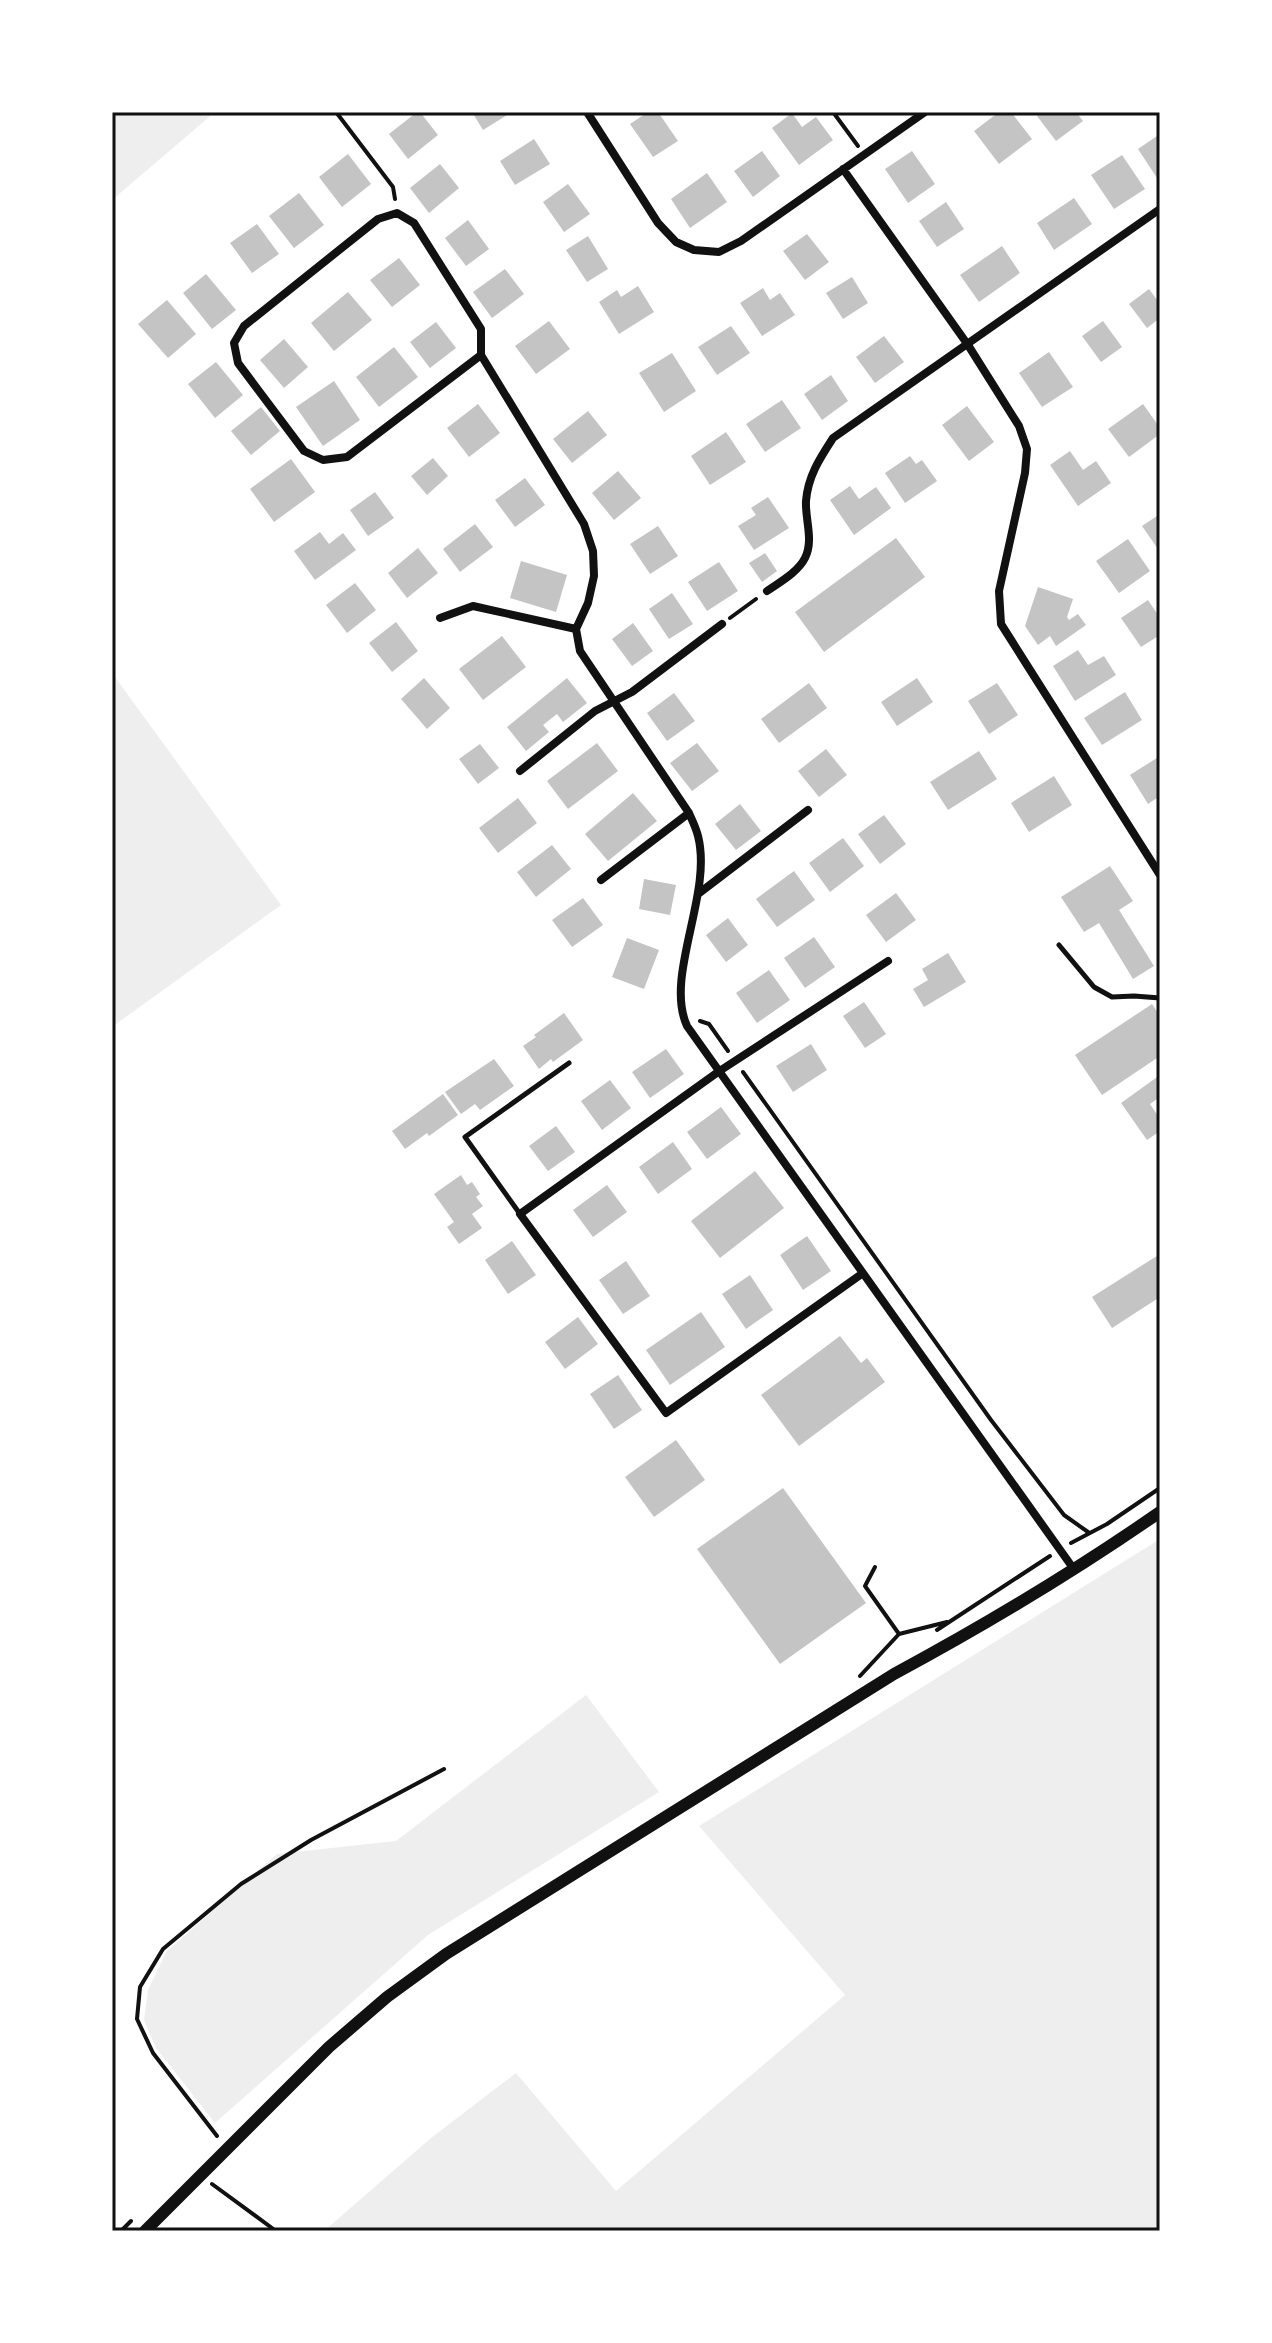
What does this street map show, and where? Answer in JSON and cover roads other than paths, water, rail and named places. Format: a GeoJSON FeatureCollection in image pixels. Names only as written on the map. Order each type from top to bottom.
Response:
{"type":"FeatureCollection","features":[{"type":"Feature","properties":{"kind":"street"},"geometry":{"type":"LineString","coordinates":[[587,112],[658,223],[676,242],[694,250],[719,252],[741,241],[925,112]]}},
{"type":"Feature","properties":{"kind":"street"},"geometry":{"type":"LineString","coordinates":[[843,169],[968,345],[1019,426],[1027,449],[1025,473],[999,591],[1001,624],[1160,875]]}},
{"type":"Feature","properties":{"kind":"street"},"geometry":{"type":"LineString","coordinates":[[767,591],[794,572],[806,557],[810,533],[806,502],[813,468],[833,438],[1160,209]]}},
{"type":"Feature","properties":{"kind":"street"},"geometry":{"type":"LineString","coordinates":[[481,355],[347,457],[323,460],[304,451],[238,363],[234,343],[244,326],[378,219],[397,213],[414,223],[481,329],[481,355],[584,524],[593,551],[594,576],[588,603],[576,629],[580,651],[689,813],[698,836],[701,859],[698,894],[680,994],[681,1013],[687,1026],[1073,1568]]}},
{"type":"Feature","properties":{"kind":"street"},"geometry":{"type":"LineString","coordinates":[[440,618],[473,606],[576,629]]}},
{"type":"Feature","properties":{"kind":"street"},"geometry":{"type":"LineString","coordinates":[[520,771],[595,711],[632,692],[722,624]]}},
{"type":"Feature","properties":{"kind":"street"},"geometry":{"type":"LineString","coordinates":[[698,894],[808,810]]}},
{"type":"Feature","properties":{"kind":"street"},"geometry":{"type":"LineString","coordinates":[[601,880],[689,813]]}},
{"type":"Feature","properties":{"kind":"street"},"geometry":{"type":"LineString","coordinates":[[863,1273],[666,1413],[520,1214],[734,1060],[888,961]]}},
{"type":"Feature","properties":{"kind":"street"},"geometry":{"type":"LineString","coordinates":[[145,2231],[329,2047],[387,1997],[446,1954],[894,1674],[953,1642],[1121,1539],[1160,1512]]}},
{"type":"Feature","properties":{"kind":"lane"},"geometry":{"type":"LineString","coordinates":[[1059,945],[1094,987],[1112,997],[1160,998]]}},
{"type":"Feature","properties":{"kind":"lane"},"geometry":{"type":"LineString","coordinates":[[520,1214],[465,1137],[569,1063]]}}]}
